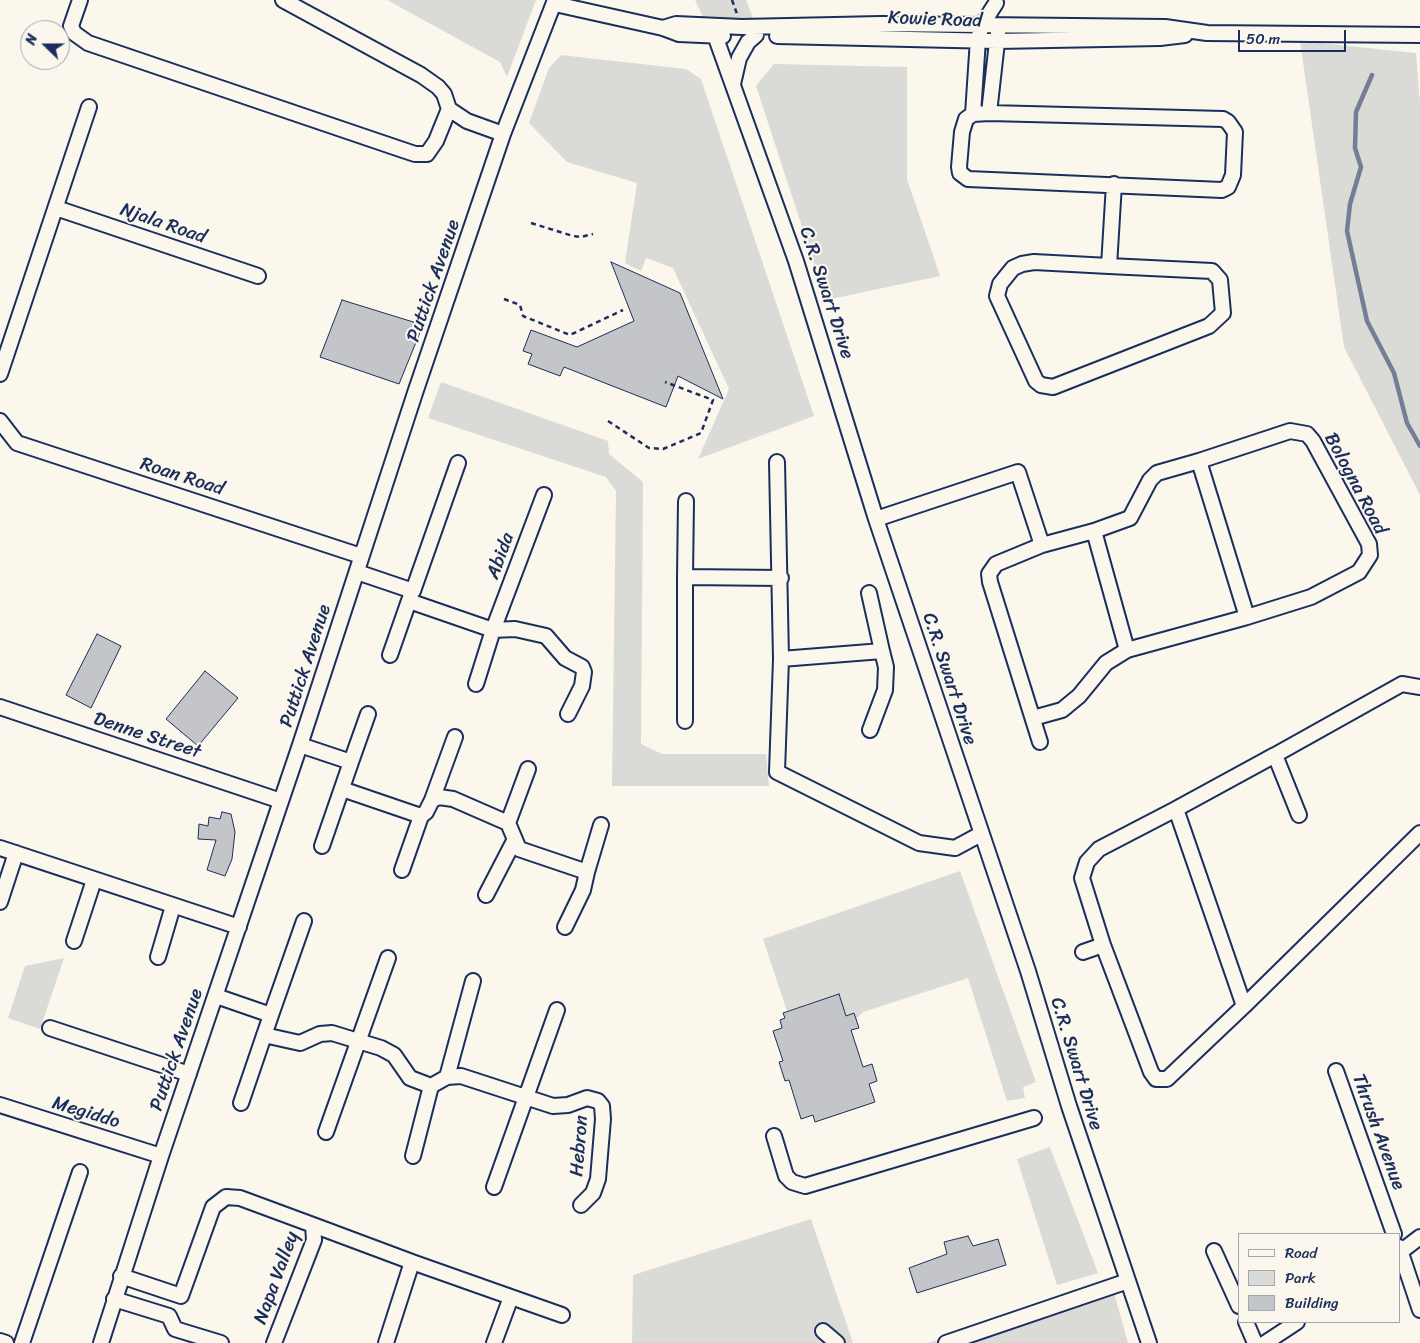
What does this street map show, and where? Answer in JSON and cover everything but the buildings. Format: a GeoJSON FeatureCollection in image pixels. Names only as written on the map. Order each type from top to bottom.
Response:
{"type":"FeatureCollection","features":[{"type":"Feature","properties":{"kind":"street"},"geometry":{"type":"LineString","coordinates":[[80,0],[71,26],[74,33],[88,44],[415,154],[427,154],[432,148],[449,109]]}},
{"type":"Feature","properties":{"kind":"street"},"geometry":{"type":"LineString","coordinates":[[282,0],[431,81],[444,94],[449,109],[468,121],[503,134]]}},
{"type":"Feature","properties":{"kind":"street"},"geometry":{"type":"LineString","coordinates":[[972,114],[978,39],[982,25],[996,1]]}},
{"type":"Feature","properties":{"kind":"street"},"geometry":{"type":"LineString","coordinates":[[989,113],[999,26],[996,1]]}},
{"type":"Feature","properties":{"kind":"street","name":"Kowie Road"},"geometry":{"type":"LineString","coordinates":[[555,2],[663,28],[676,24],[714,32],[756,35],[978,39],[997,41],[1160,38],[1207,33]]}},
{"type":"Feature","properties":{"kind":"street","name":"Puttick Avenue"},"geometry":{"type":"LineString","coordinates":[[101,1343],[121,1276],[282,801],[361,556],[503,134],[555,2]]}},
{"type":"Feature","properties":{"kind":"street","name":"Kowie Road"},"geometry":{"type":"LineString","coordinates":[[714,32],[982,25],[1165,28],[1207,33],[1420,36]]}},
{"type":"Feature","properties":{"kind":"street","name":"C.R. Swart Drive"},"geometry":{"type":"LineString","coordinates":[[714,32],[799,270],[876,519],[1028,972],[1072,1115],[1149,1343]]}},
{"type":"Feature","properties":{"kind":"street"},"geometry":{"type":"LineString","coordinates":[[733,85],[739,58],[748,42],[756,35]]}},
{"type":"Feature","properties":{"kind":"street"},"geometry":{"type":"LineString","coordinates":[[0,374],[90,107]]}},
{"type":"Feature","properties":{"kind":"street"},"geometry":{"type":"LineString","coordinates":[[972,114],[1223,119],[1228,122],[1235,132],[1234,175],[1228,187],[1222,190],[1114,184],[968,180],[960,173],[960,158],[962,132],[966,119],[972,114]]}},
{"type":"Feature","properties":{"kind":"street"},"geometry":{"type":"LineString","coordinates":[[1109,266],[1114,184]]}},
{"type":"Feature","properties":{"kind":"street","name":"Njala Road"},"geometry":{"type":"LineString","coordinates":[[56,208],[258,276]]}},
{"type":"Feature","properties":{"kind":"street"},"geometry":{"type":"LineString","coordinates":[[1034,262],[1109,266],[1212,271],[1220,280],[1223,313],[1209,326],[1054,387],[1041,384],[1036,380],[997,296],[1000,284],[1013,268],[1034,262]]}},
{"type":"Feature","properties":{"kind":"street","name":"Roan Road"},"geometry":{"type":"LineString","coordinates":[[0,421],[17,442],[361,556]]}},
{"type":"Feature","properties":{"kind":"street","name":"Bologna Road"},"geometry":{"type":"LineString","coordinates":[[1033,718],[1062,710],[1079,696],[1106,663],[1127,650],[1247,617],[1311,597],[1360,572],[1370,555],[1369,544],[1313,441],[1307,434],[1290,430],[1199,461],[1156,473],[1150,480],[1130,518],[1094,531],[1042,545],[996,564],[989,574],[990,582],[1040,742]]}},
{"type":"Feature","properties":{"kind":"street"},"geometry":{"type":"LineString","coordinates":[[1199,461],[1247,617]]}},
{"type":"Feature","properties":{"kind":"street"},"geometry":{"type":"LineString","coordinates":[[777,462],[781,578],[781,659],[777,772],[919,843],[955,848],[981,834]]}},
{"type":"Feature","properties":{"kind":"street"},"geometry":{"type":"LineString","coordinates":[[390,654],[458,464]]}},
{"type":"Feature","properties":{"kind":"street"},"geometry":{"type":"LineString","coordinates":[[876,519],[1018,472],[1042,545]]}},
{"type":"Feature","properties":{"kind":"street","name":"Abida"},"geometry":{"type":"LineString","coordinates":[[476,684],[493,630],[544,494]]}},
{"type":"Feature","properties":{"kind":"street"},"geometry":{"type":"LineString","coordinates":[[685,721],[686,501]]}},
{"type":"Feature","properties":{"kind":"street"},"geometry":{"type":"LineString","coordinates":[[1094,531],[1127,650]]}},
{"type":"Feature","properties":{"kind":"street"},"geometry":{"type":"LineString","coordinates":[[357,572],[493,630],[516,629],[546,636],[565,658],[582,667],[584,672],[582,686],[568,714]]}},
{"type":"Feature","properties":{"kind":"street"},"geometry":{"type":"LineString","coordinates":[[685,577],[781,578]]}},
{"type":"Feature","properties":{"kind":"street"},"geometry":{"type":"LineString","coordinates":[[869,593],[886,667],[885,690],[870,730]]}},
{"type":"Feature","properties":{"kind":"street"},"geometry":{"type":"LineString","coordinates":[[781,659],[882,651]]}},
{"type":"Feature","properties":{"kind":"street"},"geometry":{"type":"LineString","coordinates":[[1420,687],[1402,684],[1176,809],[1099,849],[1087,862],[1082,878],[1103,945],[1151,1072],[1156,1079],[1167,1079],[1420,833]]}},
{"type":"Feature","properties":{"kind":"street","name":"Denne Street"},"geometry":{"type":"LineString","coordinates":[[0,707],[282,801]]}},
{"type":"Feature","properties":{"kind":"street"},"geometry":{"type":"LineString","coordinates":[[322,846],[368,714]]}},
{"type":"Feature","properties":{"kind":"street"},"geometry":{"type":"LineString","coordinates":[[402,870],[420,816],[426,812],[432,800],[455,737]]}},
{"type":"Feature","properties":{"kind":"street"},"geometry":{"type":"LineString","coordinates":[[300,745],[351,762]]}},
{"type":"Feature","properties":{"kind":"street"},"geometry":{"type":"LineString","coordinates":[[1275,755],[1299,815]]}},
{"type":"Feature","properties":{"kind":"street"},"geometry":{"type":"LineString","coordinates":[[528,769],[508,823],[514,841],[519,849],[587,872]]}},
{"type":"Feature","properties":{"kind":"street"},"geometry":{"type":"LineString","coordinates":[[342,789],[420,816]]}},
{"type":"Feature","properties":{"kind":"street"},"geometry":{"type":"LineString","coordinates":[[432,800],[439,797],[453,799],[508,823]]}},
{"type":"Feature","properties":{"kind":"street"},"geometry":{"type":"LineString","coordinates":[[1176,809],[1244,1006]]}},
{"type":"Feature","properties":{"kind":"street"},"geometry":{"type":"LineString","coordinates":[[565,927],[582,890],[601,825]]}},
{"type":"Feature","properties":{"kind":"street"},"geometry":{"type":"LineString","coordinates":[[486,895],[514,841]]}},
{"type":"Feature","properties":{"kind":"street"},"geometry":{"type":"LineString","coordinates":[[0,848],[239,927]]}},
{"type":"Feature","properties":{"kind":"street"},"geometry":{"type":"LineString","coordinates":[[0,902],[16,853]]}},
{"type":"Feature","properties":{"kind":"street"},"geometry":{"type":"LineString","coordinates":[[74,941],[94,880]]}},
{"type":"Feature","properties":{"kind":"street"},"geometry":{"type":"LineString","coordinates":[[158,957],[173,906]]}},
{"type":"Feature","properties":{"kind":"street"},"geometry":{"type":"LineString","coordinates":[[241,1104],[304,921]]}},
{"type":"Feature","properties":{"kind":"street"},"geometry":{"type":"LineString","coordinates":[[1083,952],[1103,945]]}},
{"type":"Feature","properties":{"kind":"street"},"geometry":{"type":"LineString","coordinates":[[326,1132],[388,958]]}},
{"type":"Feature","properties":{"kind":"street"},"geometry":{"type":"LineString","coordinates":[[413,1156],[431,1086],[447,1077],[474,981]]}},
{"type":"Feature","properties":{"kind":"street"},"geometry":{"type":"LineString","coordinates":[[216,996],[271,1015]]}},
{"type":"Feature","properties":{"kind":"street"},"geometry":{"type":"LineString","coordinates":[[494,1187],[557,1010]]}},
{"type":"Feature","properties":{"kind":"street"},"geometry":{"type":"LineString","coordinates":[[50,1028],[189,1074]]}},
{"type":"Feature","properties":{"kind":"street"},"geometry":{"type":"LineString","coordinates":[[264,1035],[300,1043],[320,1034],[332,1033],[388,1051],[394,1055],[410,1078],[431,1086]]}},
{"type":"Feature","properties":{"kind":"street","name":"Thrush Avenue"},"geometry":{"type":"LineString","coordinates":[[1336,1070],[1394,1233]]}},
{"type":"Feature","properties":{"kind":"street","name":"Hebron"},"geometry":{"type":"LineString","coordinates":[[447,1077],[466,1076],[553,1106],[568,1105],[588,1098],[596,1100],[601,1104],[603,1120],[598,1179],[593,1193],[580,1205]]}},
{"type":"Feature","properties":{"kind":"street","name":"Megiddo"},"geometry":{"type":"LineString","coordinates":[[0,1106],[161,1156]]}},
{"type":"Feature","properties":{"kind":"street"},"geometry":{"type":"LineString","coordinates":[[774,1136],[786,1176],[797,1185],[805,1186],[1034,1118]]}},
{"type":"Feature","properties":{"kind":"street"},"geometry":{"type":"LineString","coordinates":[[22,1343],[80,1172]]}},
{"type":"Feature","properties":{"kind":"street","name":"Napa Valley"},"geometry":{"type":"LineString","coordinates":[[121,1276],[181,1296],[213,1207],[226,1197],[240,1198],[562,1315]]}},
{"type":"Feature","properties":{"kind":"street","name":"Napa Valley"},"geometry":{"type":"LineString","coordinates":[[274,1343],[314,1240],[314,1225]]}},
{"type":"Feature","properties":{"kind":"street"},"geometry":{"type":"LineString","coordinates":[[1400,1250],[1420,1237]]}},
{"type":"Feature","properties":{"kind":"street"},"geometry":{"type":"LineString","coordinates":[[1214,1251],[1238,1304]]}},
{"type":"Feature","properties":{"kind":"street"},"geometry":{"type":"LineString","coordinates":[[1400,1254],[1420,1310]]}},
{"type":"Feature","properties":{"kind":"street"},"geometry":{"type":"LineString","coordinates":[[386,1343],[412,1262]]}},
{"type":"Feature","properties":{"kind":"street"},"geometry":{"type":"LineString","coordinates":[[946,1343],[1128,1280]]}},
{"type":"Feature","properties":{"kind":"street"},"geometry":{"type":"LineString","coordinates":[[494,1343],[511,1297]]}},
{"type":"Feature","properties":{"kind":"street"},"geometry":{"type":"LineString","coordinates":[[114,1299],[169,1316],[175,1329],[221,1343]]}},
{"type":"Feature","properties":{"kind":"street"},"geometry":{"type":"LineString","coordinates":[[1246,1323],[1255,1343]]}},
{"type":"Feature","properties":{"kind":"street"},"geometry":{"type":"LineString","coordinates":[[1265,1343],[1295,1323]]}},
{"type":"Feature","properties":{"kind":"street"},"geometry":{"type":"LineString","coordinates":[[823,1331],[837,1343]]}},
{"type":"Feature","properties":{"kind":"street"},"geometry":{"type":"LineString","coordinates":[[0,1341],[6,1343]]}},
{"type":"Feature","properties":{"kind":"path"},"geometry":{"type":"LineString","coordinates":[[531,223],[573,236],[581,237],[593,234]]}},
{"type":"Feature","properties":{"kind":"path"},"geometry":{"type":"LineString","coordinates":[[504,299],[520,305],[523,316],[570,335],[624,310]]}},
{"type":"Feature","properties":{"kind":"path"},"geometry":{"type":"LineString","coordinates":[[608,421],[648,448],[663,449],[701,434],[713,400],[665,382]]}},
{"type":"Feature","properties":{"kind":"green space"},"geometry":{"type":"Polygon","coordinates":[[[387,0],[536,0],[507,77],[500,62],[387,0]]]}},
{"type":"Feature","properties":{"kind":"green space"},"geometry":{"type":"Polygon","coordinates":[[[695,0],[746,0],[753,18],[704,19],[695,0]]]}},
{"type":"Feature","properties":{"kind":"green space"},"geometry":{"type":"Polygon","coordinates":[[[1300,41],[1416,53],[1420,104],[1420,495],[1344,347],[1300,41]]]}},
{"type":"Feature","properties":{"kind":"green space"},"geometry":{"type":"Polygon","coordinates":[[[561,55],[686,69],[701,79],[814,416],[698,459],[729,389],[673,268],[646,258],[641,271],[625,263],[637,183],[567,162],[529,123],[549,68],[561,55]]]}},
{"type":"Feature","properties":{"kind":"green space"},"geometry":{"type":"Polygon","coordinates":[[[774,64],[907,67],[907,179],[940,276],[826,300],[756,86],[774,64]]]}},
{"type":"Feature","properties":{"kind":"green space"},"geometry":{"type":"Polygon","coordinates":[[[441,382],[608,441],[609,454],[643,482],[641,744],[662,754],[766,754],[769,786],[612,786],[616,491],[606,477],[428,418],[441,382]]]}},
{"type":"Feature","properties":{"kind":"green space"},"geometry":{"type":"Polygon","coordinates":[[[960,871],[1036,1082],[1023,1087],[1025,1098],[1007,1101],[968,978],[863,1012],[856,1019],[854,1013],[846,1016],[839,994],[787,1011],[763,939],[960,871]]]}},
{"type":"Feature","properties":{"kind":"green space"},"geometry":{"type":"Polygon","coordinates":[[[64,958],[40,1029],[8,1018],[25,966],[64,958]]]}},
{"type":"Feature","properties":{"kind":"green space"},"geometry":{"type":"Polygon","coordinates":[[[1050,1147],[1098,1273],[1057,1285],[1017,1159],[1050,1147]]]}},
{"type":"Feature","properties":{"kind":"green space"},"geometry":{"type":"Polygon","coordinates":[[[811,1219],[853,1343],[632,1343],[633,1275],[811,1219]]]}},
{"type":"Feature","properties":{"kind":"green space"},"geometry":{"type":"Polygon","coordinates":[[[1111,1282],[1128,1343],[928,1343],[1111,1282]]]}},
{"type":"Feature","properties":{"kind":"waterway"},"geometry":{"type":"LineString","coordinates":[[1372,75],[1356,112],[1355,148],[1361,167],[1350,204],[1347,231],[1367,321],[1394,373],[1407,423],[1420,446]]}}]}
